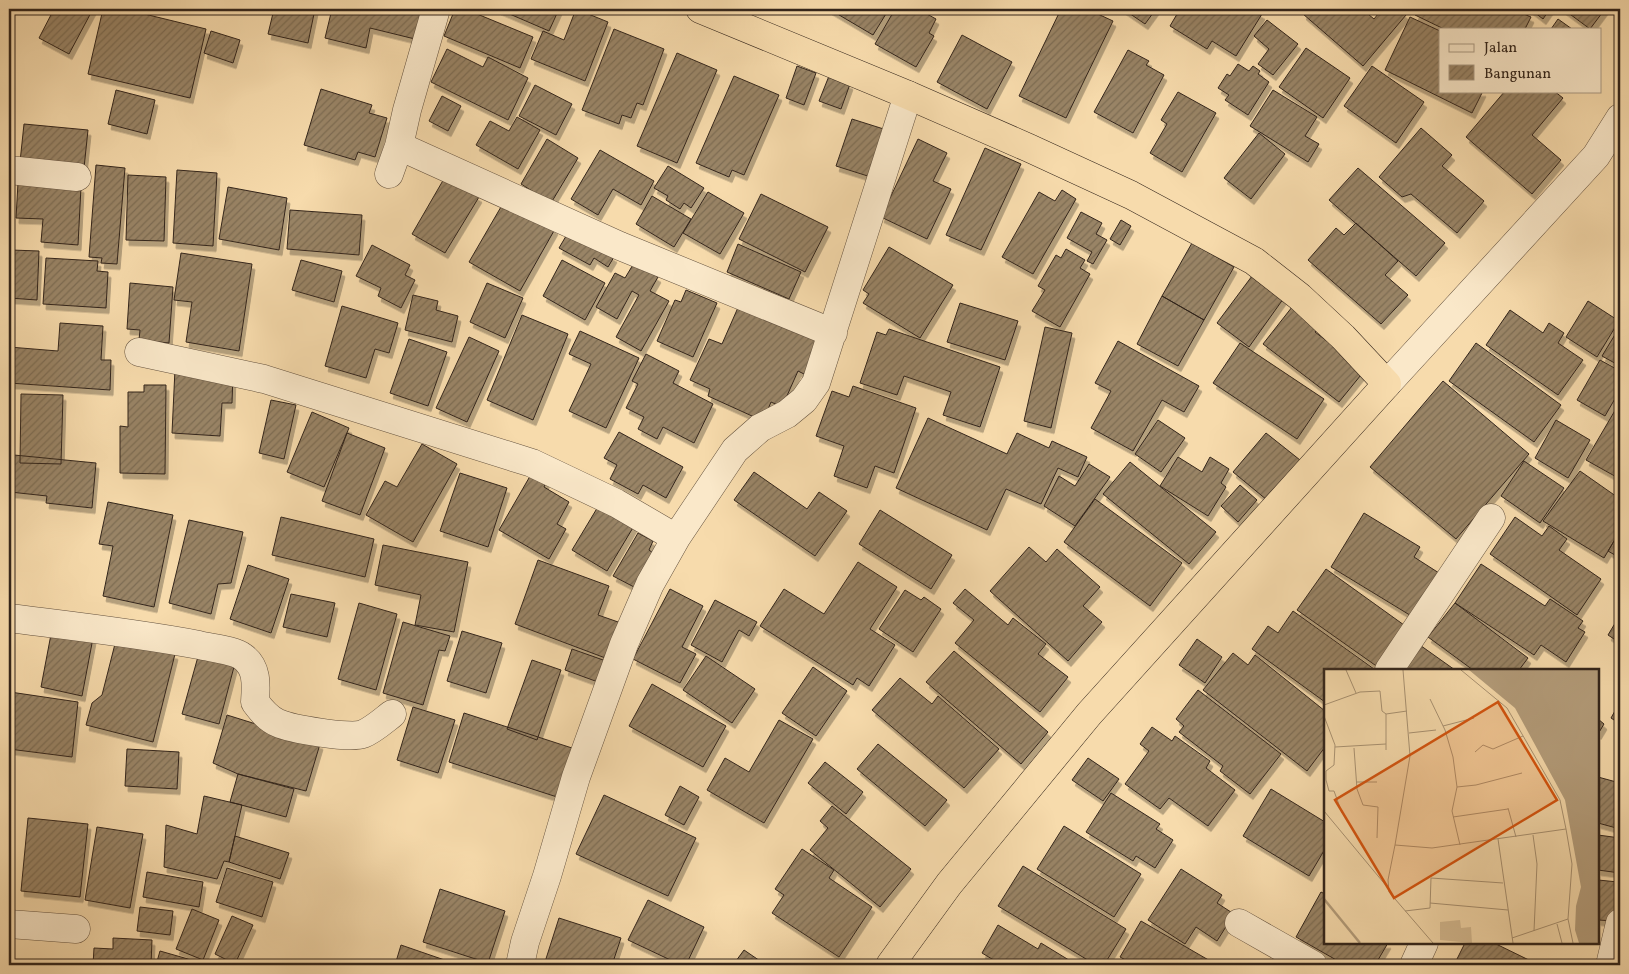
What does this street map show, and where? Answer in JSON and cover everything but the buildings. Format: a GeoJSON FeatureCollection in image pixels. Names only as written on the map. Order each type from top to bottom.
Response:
{"type":"FeatureCollection","features":[{"type":"Feature","properties":{"kind":"highway"},"geometry":{"type":"LineString","coordinates":[[700,9],[908,95],[1131,195],[1254,261],[1300,297],[1343,337],[1387,384],[1089,714],[949,884],[890,965]]}},
{"type":"Feature","properties":{"kind":"street"},"geometry":{"type":"LineString","coordinates":[[390,174],[436,9]]}},
{"type":"Feature","properties":{"kind":"street"},"geometry":{"type":"LineString","coordinates":[[520,965],[525,942],[576,777],[624,644],[650,584],[676,538],[735,450],[760,428],[787,414],[804,400],[816,383],[908,95]]}},
{"type":"Feature","properties":{"kind":"street"},"geometry":{"type":"LineString","coordinates":[[1387,384],[1596,156],[1620,118]]}},
{"type":"Feature","properties":{"kind":"street"},"geometry":{"type":"LineString","coordinates":[[399,146],[620,246],[833,333]]}},
{"type":"Feature","properties":{"kind":"street"},"geometry":{"type":"LineString","coordinates":[[9,170],[77,177]]}},
{"type":"Feature","properties":{"kind":"street"},"geometry":{"type":"LineString","coordinates":[[139,352],[264,379],[532,463],[616,503],[676,538]]}},
{"type":"Feature","properties":{"kind":"street"},"geometry":{"type":"LineString","coordinates":[[1390,669],[1491,518]]}},
{"type":"Feature","properties":{"kind":"street"},"geometry":{"type":"LineString","coordinates":[[9,618],[153,637],[224,650],[242,656],[252,666],[256,681],[255,702],[266,716],[276,723],[351,736],[362,735],[392,714]]}},
{"type":"Feature","properties":{"kind":"street"},"geometry":{"type":"LineString","coordinates":[[1239,923],[1313,965]]}},
{"type":"Feature","properties":{"kind":"street"},"geometry":{"type":"LineString","coordinates":[[1610,965],[1620,923]]}},
{"type":"Feature","properties":{"kind":"street"},"geometry":{"type":"LineString","coordinates":[[9,924],[76,929]]}},
{"type":"Feature","properties":{"kind":"street"},"geometry":{"type":"LineString","coordinates":[[1414,965],[1424,944]]}}]}
